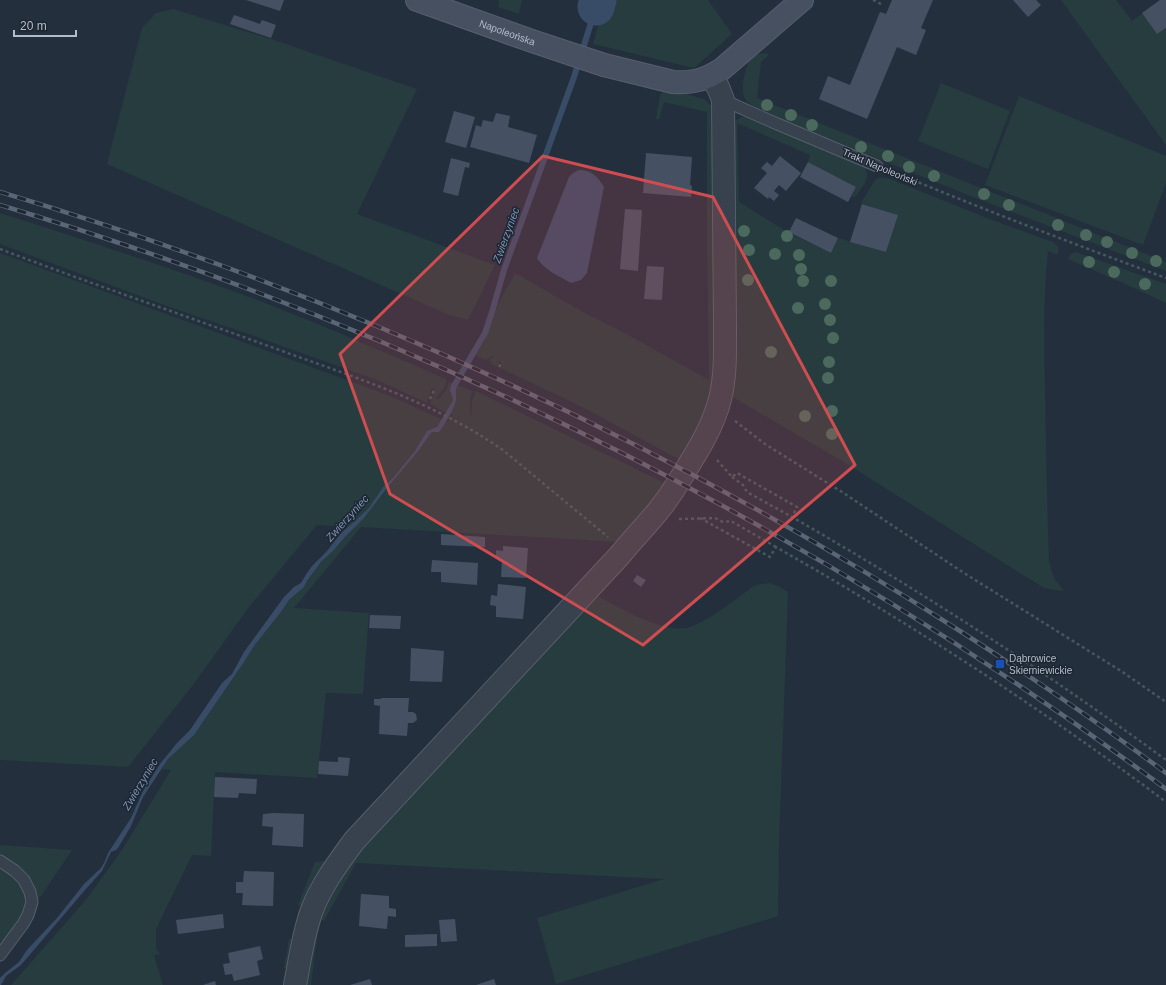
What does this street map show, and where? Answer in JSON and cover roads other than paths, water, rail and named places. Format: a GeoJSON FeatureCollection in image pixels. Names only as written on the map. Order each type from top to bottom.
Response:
{"type":"FeatureCollection","features":[{"type":"Feature","properties":{"kind":"street","name":"Napoleońska"},"geometry":{"type":"LineString","coordinates":[[417,0],[601,64],[673,82],[684,83],[710,77]]}},
{"type":"Feature","properties":{"kind":"street"},"geometry":{"type":"LineString","coordinates":[[295,985],[302,948],[313,908],[333,870],[354,841],[659,511],[679,482],[702,442],[718,406],[725,359],[723,100],[718,87],[710,77],[722,69],[802,0]]}},
{"type":"Feature","properties":{"kind":"lane","name":"Trakt Napoleoński"},"geometry":{"type":"LineString","coordinates":[[723,100],[878,166]]}},
{"type":"Feature","properties":{"kind":"lane"},"geometry":{"type":"LineString","coordinates":[[0,861],[15,871],[24,880],[30,892],[32,902],[28,915],[23,924],[0,955]]}},
{"type":"Feature","properties":{"kind":"water"},"geometry":{"type":"Polygon","coordinates":[[[579,170],[588,171],[594,175],[604,187],[587,273],[581,280],[571,283],[548,269],[537,258],[569,177],[579,170]]]}},
{"type":"Feature","properties":{"kind":"water"},"geometry":{"type":"Polygon","coordinates":[[[452,383],[457,385],[455,404],[439,432],[432,432],[430,434],[419,450],[364,518],[321,562],[304,587],[289,600],[254,646],[194,735],[168,759],[143,797],[131,826],[118,848],[111,852],[102,871],[21,965],[6,976],[0,985],[0,978],[19,962],[27,950],[57,918],[84,884],[101,868],[108,853],[131,818],[143,791],[160,764],[190,730],[222,683],[232,674],[244,652],[284,597],[294,587],[301,583],[312,566],[327,551],[342,532],[369,508],[384,486],[393,478],[415,451],[427,431],[437,427],[452,402],[453,399],[450,390],[452,383]]]}},
{"type":"Feature","properties":{"kind":"waterway","name":"Zwierzyniec"},"geometry":{"type":"LineString","coordinates":[[596,7],[598,0]]}},
{"type":"Feature","properties":{"kind":"waterway","name":"Zwierzyniec"},"geometry":{"type":"LineString","coordinates":[[453,390],[485,333],[504,270],[574,77],[596,7]]}},
{"type":"Feature","properties":{"kind":"railway"},"geometry":{"type":"LineString","coordinates":[[0,192],[127,232],[251,277],[374,325],[495,378],[615,435],[732,496],[847,561],[1012,665],[1090,718],[1166,773]]}},
{"type":"Feature","properties":{"kind":"railway"},"geometry":{"type":"LineString","coordinates":[[0,205],[157,256],[310,313],[461,376],[608,446],[752,522],[893,605],[1031,694],[1166,789]]}},
{"type":"Feature","properties":{"kind":"place","name":"Dąbrowice Skierniewickie"},"geometry":{"type":"Point","coordinates":[1000,664]}}]}
